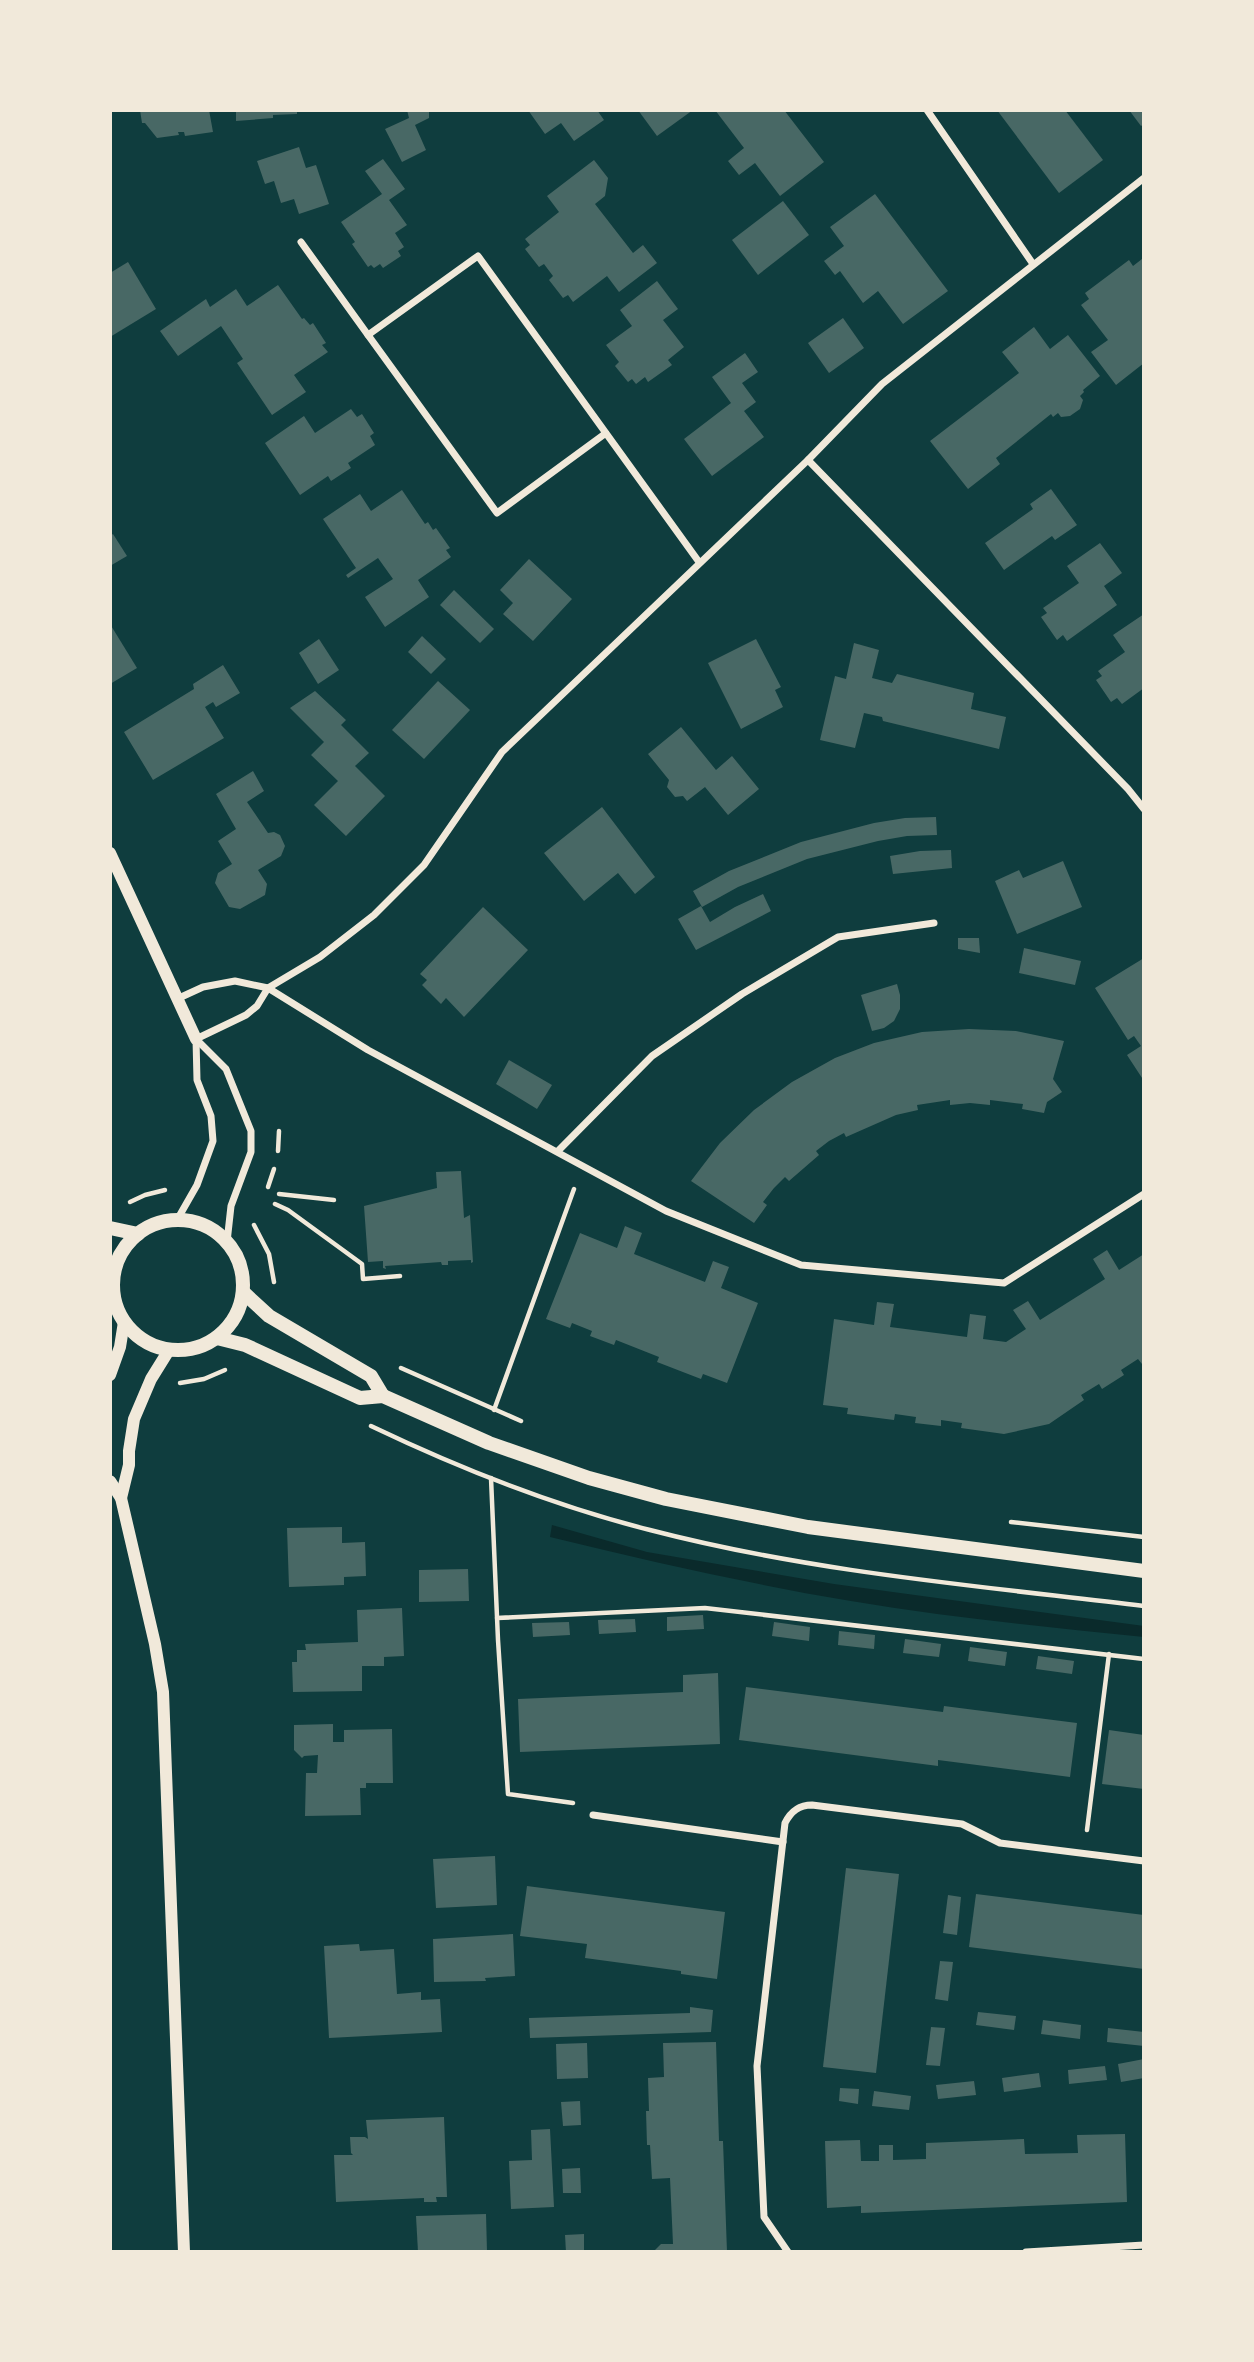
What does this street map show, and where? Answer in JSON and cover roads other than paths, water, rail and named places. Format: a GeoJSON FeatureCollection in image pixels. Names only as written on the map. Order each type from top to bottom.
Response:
{"type":"FeatureCollection","features":[{"type":"Feature","properties":{"kind":"main road"},"geometry":{"type":"LineString","coordinates":[[177,1220],[204,1226],[227,1242],[241,1265],[243,1292],[234,1318],[217,1338],[194,1349],[169,1350],[140,1339],[124,1322],[115,1304],[111,1282],[120,1256],[130,1240],[156,1224],[177,1220]]}},
{"type":"Feature","properties":{"kind":"main road"},"geometry":{"type":"LineString","coordinates":[[110,1228],[138,1234]]}},
{"type":"Feature","properties":{"kind":"main road"},"geometry":{"type":"LineString","coordinates":[[243,1292],[258,1308],[371,1376],[383,1396]]}},
{"type":"Feature","properties":{"kind":"main road"},"geometry":{"type":"LineString","coordinates":[[217,1338],[245,1345],[359,1398],[383,1396],[489,1443],[531,1458],[611,1485],[690,1505],[820,1529],[1144,1571]]}},
{"type":"Feature","properties":{"kind":"street"},"geometry":{"type":"LineString","coordinates":[[927,110],[1033,264]]}},
{"type":"Feature","properties":{"kind":"street"},"geometry":{"type":"LineString","coordinates":[[196,1039],[246,1015],[257,1006],[268,988],[298,972],[347,938],[398,892],[424,865],[502,751],[808,460],[882,384],[1144,178]]}},
{"type":"Feature","properties":{"kind":"street"},"geometry":{"type":"LineString","coordinates":[[301,242],[497,513],[606,433]]}},
{"type":"Feature","properties":{"kind":"street"},"geometry":{"type":"LineString","coordinates":[[369,335],[478,256],[699,562]]}},
{"type":"Feature","properties":{"kind":"street"},"geometry":{"type":"LineString","coordinates":[[808,460],[1144,809]]}},
{"type":"Feature","properties":{"kind":"street"},"geometry":{"type":"LineString","coordinates":[[110,853],[196,1039],[197,1080],[211,1116],[213,1140],[197,1185],[177,1220]]}},
{"type":"Feature","properties":{"kind":"street"},"geometry":{"type":"LineString","coordinates":[[558,1151],[652,1056],[742,994],[838,937],[934,923]]}},
{"type":"Feature","properties":{"kind":"street"},"geometry":{"type":"LineString","coordinates":[[179,998],[203,987],[235,981],[268,988],[368,1050],[666,1211],[800,1265],[1004,1283],[1144,1194]]}},
{"type":"Feature","properties":{"kind":"street"},"geometry":{"type":"LineString","coordinates":[[196,1039],[226,1069],[251,1131],[251,1152],[232,1206],[227,1242]]}},
{"type":"Feature","properties":{"kind":"street"},"geometry":{"type":"LineString","coordinates":[[110,1375],[120,1347],[124,1322]]}},
{"type":"Feature","properties":{"kind":"street"},"geometry":{"type":"LineString","coordinates":[[121,1498],[129,1465],[134,1419],[151,1379],[169,1350]]}},
{"type":"Feature","properties":{"kind":"street"},"geometry":{"type":"LineString","coordinates":[[110,1481],[121,1498],[155,1644],[163,1692],[184,2252]]}},
{"type":"Feature","properties":{"kind":"street"},"geometry":{"type":"LineString","coordinates":[[788,2252],[764,2217],[757,2066],[785,1822],[789,1815],[801,1807],[813,1805],[962,1824],[1000,1843],[1144,1861]]}},
{"type":"Feature","properties":{"kind":"street"},"geometry":{"type":"LineString","coordinates":[[593,1815],[783,1842]]}},
{"type":"Feature","properties":{"kind":"street"},"geometry":{"type":"LineString","coordinates":[[1026,2252],[1144,2245]]}},
{"type":"Feature","properties":{"kind":"water"},"geometry":{"type":"Polygon","coordinates":[[[552,1525],[647,1552],[834,1584],[1144,1626],[1144,1637],[937,1614],[791,1590],[694,1571],[550,1537],[552,1525]]]}}]}
